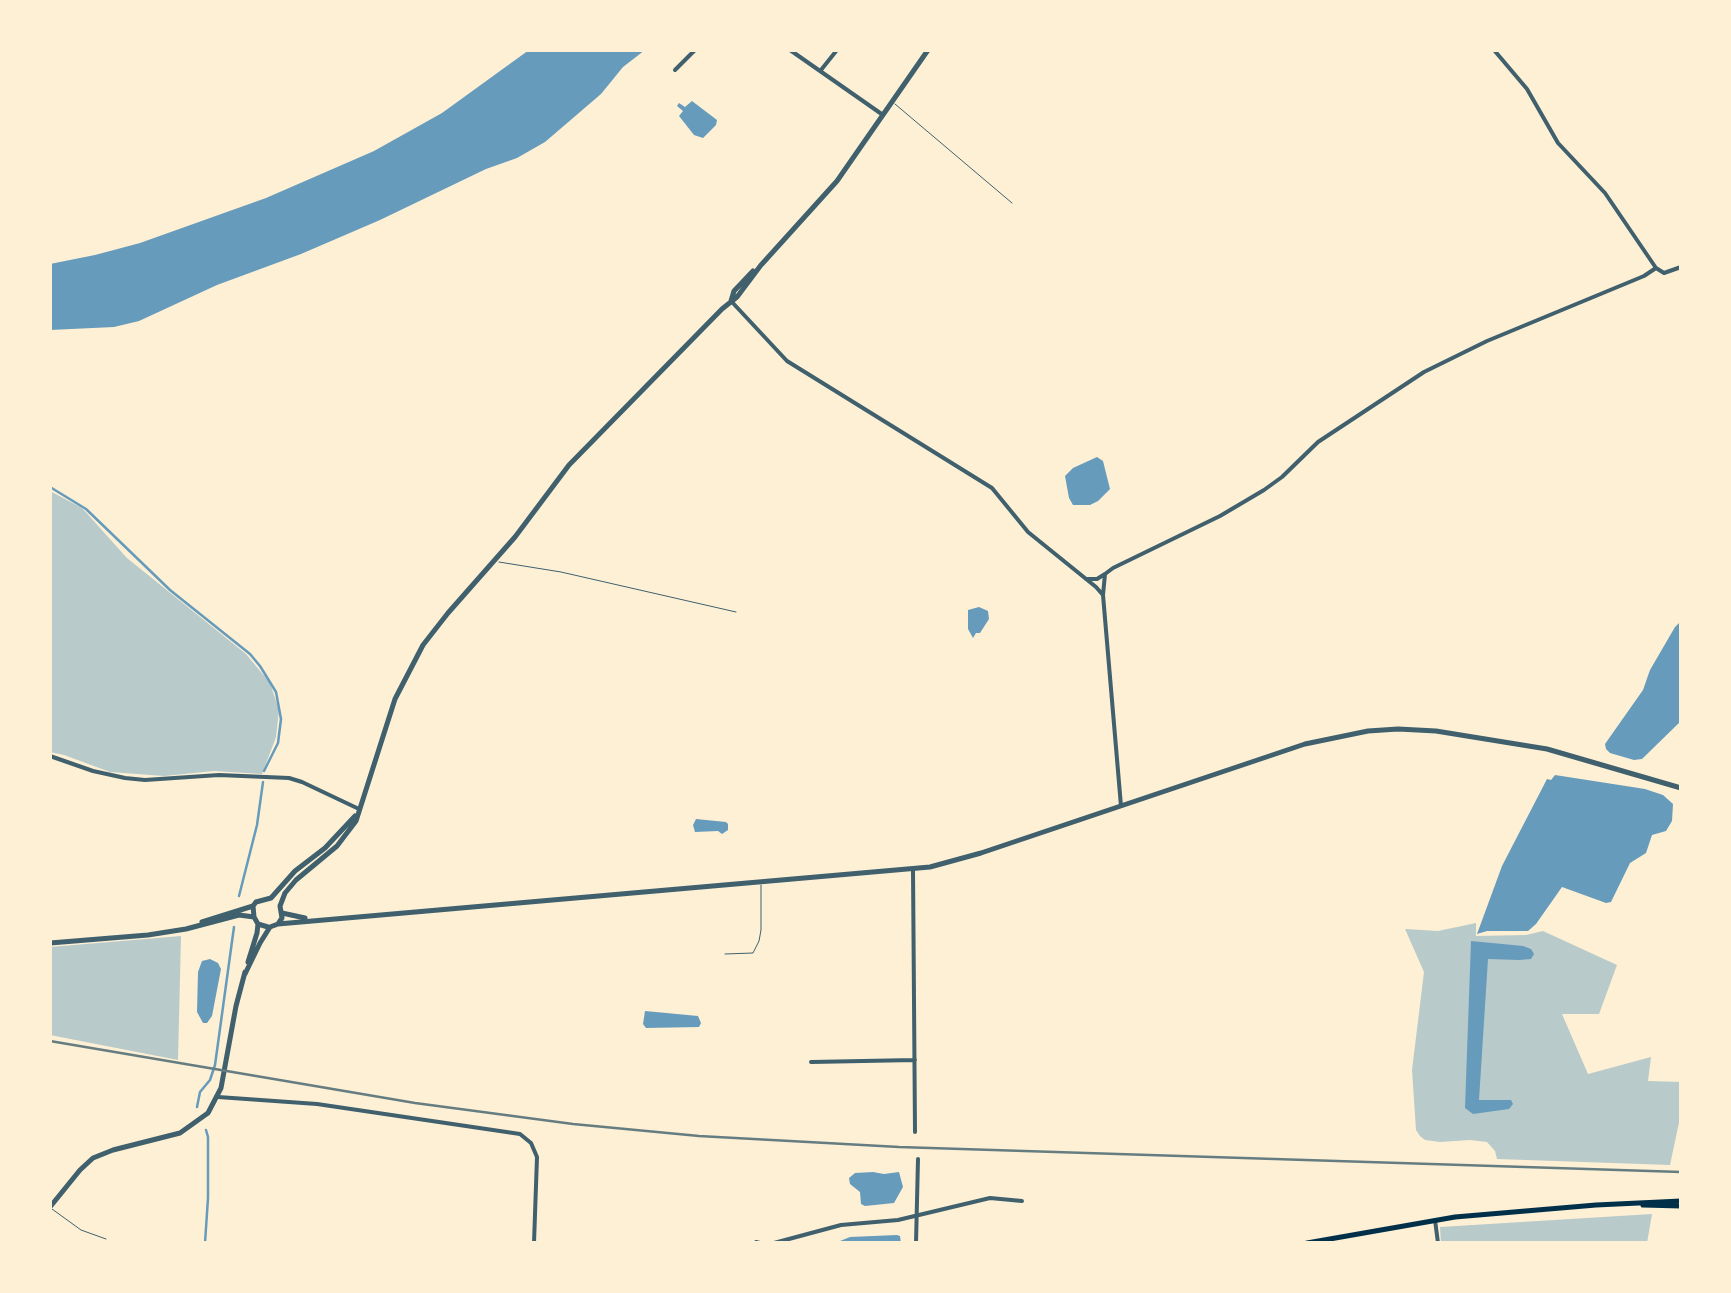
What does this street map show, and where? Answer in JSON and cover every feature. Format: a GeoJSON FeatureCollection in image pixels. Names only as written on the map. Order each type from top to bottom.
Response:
{"type":"FeatureCollection","features":[{"type":"Feature","properties":{"kind":"main road"},"geometry":{"type":"LineString","coordinates":[[1306,1243],[1518,1210],[1681,1203]]}},
{"type":"Feature","properties":{"kind":"street"},"geometry":{"type":"LineString","coordinates":[[675,70],[695,50]]}},
{"type":"Feature","properties":{"kind":"street"},"geometry":{"type":"LineString","coordinates":[[790,50],[799,52],[883,115]]}},
{"type":"Feature","properties":{"kind":"street"},"geometry":{"type":"LineString","coordinates":[[820,71],[837,50]]}},
{"type":"Feature","properties":{"kind":"street"},"geometry":{"type":"LineString","coordinates":[[278,924],[283,896],[345,837],[356,820],[394,700],[411,666],[448,613],[496,561],[582,450],[737,297],[761,264],[836,181],[928,50]]}},
{"type":"Feature","properties":{"kind":"street"},"geometry":{"type":"LineString","coordinates":[[1494,50],[1527,90],[1558,143],[1605,192],[1656,268],[1664,274],[1681,266]]}},
{"type":"Feature","properties":{"kind":"street"},"geometry":{"type":"LineString","coordinates":[[1086,579],[1097,579],[1264,490],[1318,442],[1424,372],[1656,268]]}},
{"type":"Feature","properties":{"kind":"street"},"geometry":{"type":"LineString","coordinates":[[730,301],[787,360],[992,488],[1028,532],[1103,595]]}},
{"type":"Feature","properties":{"kind":"street"},"geometry":{"type":"LineString","coordinates":[[1104,574],[1121,806]]}},
{"type":"Feature","properties":{"kind":"street"},"geometry":{"type":"LineString","coordinates":[[245,974],[270,927],[278,924],[912,870],[982,854],[1326,738],[1398,730],[1436,731],[1547,749],[1681,788]]}},
{"type":"Feature","properties":{"kind":"street"},"geometry":{"type":"LineString","coordinates":[[50,756],[125,778],[220,774],[289,778],[360,809]]}},
{"type":"Feature","properties":{"kind":"street"},"geometry":{"type":"LineString","coordinates":[[186,928],[270,898],[295,871],[336,838],[360,809]]}},
{"type":"Feature","properties":{"kind":"street"},"geometry":{"type":"LineString","coordinates":[[912,870],[915,1132]]}},
{"type":"Feature","properties":{"kind":"street"},"geometry":{"type":"LineString","coordinates":[[270,898],[298,918],[324,919]]}},
{"type":"Feature","properties":{"kind":"street"},"geometry":{"type":"LineString","coordinates":[[50,1206],[94,1158],[187,1129],[208,1112],[222,1088],[236,1006],[257,933],[254,906]]}},
{"type":"Feature","properties":{"kind":"street"},"geometry":{"type":"LineString","coordinates":[[50,943],[148,935],[240,915],[270,927]]}},
{"type":"Feature","properties":{"kind":"street"},"geometry":{"type":"LineString","coordinates":[[811,1062],[915,1060]]}},
{"type":"Feature","properties":{"kind":"street"},"geometry":{"type":"LineString","coordinates":[[222,1088],[246,1098]]}},
{"type":"Feature","properties":{"kind":"street"},"geometry":{"type":"LineString","coordinates":[[218,1096],[317,1104],[520,1134],[531,1143],[537,1157],[534,1243]]}},
{"type":"Feature","properties":{"kind":"street"},"geometry":{"type":"LineString","coordinates":[[916,1243],[918,1159]]}},
{"type":"Feature","properties":{"kind":"street"},"geometry":{"type":"LineString","coordinates":[[774,1243],[841,1224],[898,1220],[990,1198],[1022,1201]]}},
{"type":"Feature","properties":{"kind":"street"},"geometry":{"type":"LineString","coordinates":[[1435,1220],[1438,1243]]}},
{"type":"Feature","properties":{"kind":"lane"},"geometry":{"type":"LineString","coordinates":[[892,102],[1012,203]]}},
{"type":"Feature","properties":{"kind":"lane"},"geometry":{"type":"LineString","coordinates":[[496,561],[736,612]]}},
{"type":"Feature","properties":{"kind":"lane"},"geometry":{"type":"LineString","coordinates":[[725,954],[753,953],[759,941],[761,882]]}},
{"type":"Feature","properties":{"kind":"lane"},"geometry":{"type":"LineString","coordinates":[[50,1206],[72,1225],[106,1239]]}},
{"type":"Feature","properties":{"kind":"shaded area"},"geometry":{"type":"Polygon","coordinates":[[[50,491],[82,508],[127,558],[246,654],[270,683],[279,710],[276,737],[262,774],[214,771],[164,776],[110,772],[50,752],[50,491]]]}},
{"type":"Feature","properties":{"kind":"shaded area"},"geometry":{"type":"Polygon","coordinates":[[[1476,923],[1476,936],[1543,931],[1617,965],[1599,1014],[1562,1014],[1588,1074],[1651,1057],[1648,1081],[1681,1082],[1681,1113],[1670,1165],[1497,1159],[1487,1142],[1440,1142],[1420,1136],[1416,1130],[1412,1070],[1424,972],[1405,929],[1438,931],[1476,923]]]}},
{"type":"Feature","properties":{"kind":"shaded area"},"geometry":{"type":"Polygon","coordinates":[[[181,936],[178,1060],[50,1035],[50,947],[181,936]]]}},
{"type":"Feature","properties":{"kind":"shaded area"},"geometry":{"type":"Polygon","coordinates":[[[1652,1214],[1647,1243],[1441,1243],[1440,1227],[1652,1214]]]}},
{"type":"Feature","properties":{"kind":"water"},"geometry":{"type":"Polygon","coordinates":[[[529,50],[645,50],[545,142],[517,158],[139,321],[114,327],[50,330],[50,264],[140,243],[266,198],[374,151],[442,113],[529,50]]]}},
{"type":"Feature","properties":{"kind":"water"},"geometry":{"type":"Polygon","coordinates":[[[692,101],[717,120],[703,138],[694,135],[679,116],[683,111],[677,106],[679,103],[685,107],[692,101]]]}},
{"type":"Feature","properties":{"kind":"water"},"geometry":{"type":"Polygon","coordinates":[[[1097,457],[1103,461],[1110,489],[1090,505],[1073,505],[1065,476],[1097,457]]]}},
{"type":"Feature","properties":{"kind":"water"},"geometry":{"type":"Polygon","coordinates":[[[979,607],[988,611],[989,619],[973,638],[968,629],[968,610],[979,607]]]}},
{"type":"Feature","properties":{"kind":"water"},"geometry":{"type":"Polygon","coordinates":[[[1681,621],[1681,721],[1642,759],[1610,753],[1605,744],[1643,690],[1650,670],[1681,621]]]}},
{"type":"Feature","properties":{"kind":"water"},"geometry":{"type":"Polygon","coordinates":[[[1555,775],[1663,795],[1673,804],[1672,821],[1666,831],[1652,835],[1646,853],[1630,863],[1611,902],[1562,887],[1528,931],[1477,934],[1502,866],[1547,779],[1555,775]]]}},
{"type":"Feature","properties":{"kind":"water"},"geometry":{"type":"Polygon","coordinates":[[[696,819],[726,822],[728,830],[722,834],[695,832],[696,819]]]}},
{"type":"Feature","properties":{"kind":"water"},"geometry":{"type":"Polygon","coordinates":[[[1471,941],[1523,946],[1534,954],[1531,959],[1488,959],[1479,1100],[1511,1100],[1513,1104],[1509,1109],[1473,1114],[1465,1108],[1471,941]]]}},
{"type":"Feature","properties":{"kind":"water"},"geometry":{"type":"Polygon","coordinates":[[[210,959],[221,969],[212,1016],[203,1023],[197,1012],[198,972],[202,961],[210,959]]]}},
{"type":"Feature","properties":{"kind":"water"},"geometry":{"type":"Polygon","coordinates":[[[645,1011],[698,1016],[701,1023],[699,1027],[646,1028],[645,1011]]]}},
{"type":"Feature","properties":{"kind":"water"},"geometry":{"type":"Polygon","coordinates":[[[899,1172],[903,1187],[894,1203],[861,1204],[860,1192],[849,1178],[855,1173],[899,1172]]]}},
{"type":"Feature","properties":{"kind":"water"},"geometry":{"type":"Polygon","coordinates":[[[897,1235],[901,1243],[835,1243],[850,1237],[897,1235]]]}},
{"type":"Feature","properties":{"kind":"waterway"},"geometry":{"type":"LineString","coordinates":[[50,487],[86,509],[170,590],[260,666],[276,692],[281,719],[278,743],[264,771]]}},
{"type":"Feature","properties":{"kind":"waterway"},"geometry":{"type":"LineString","coordinates":[[239,896],[263,782]]}},
{"type":"Feature","properties":{"kind":"waterway"},"geometry":{"type":"LineString","coordinates":[[197,1107],[200,1092],[215,1065],[234,927]]}},
{"type":"Feature","properties":{"kind":"waterway"},"geometry":{"type":"LineString","coordinates":[[205,1243],[206,1130]]}},
{"type":"Feature","properties":{"kind":"railway"},"geometry":{"type":"LineString","coordinates":[[50,1041],[415,1103],[699,1136],[899,1147],[1681,1172]]}}]}
